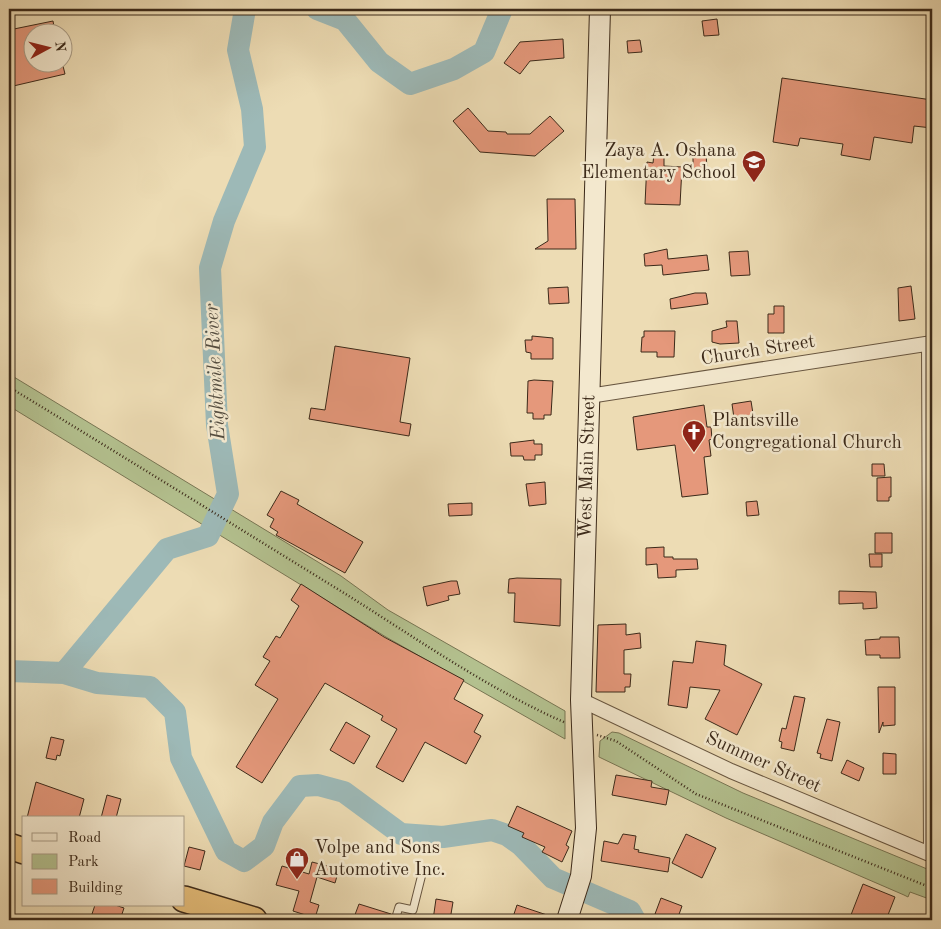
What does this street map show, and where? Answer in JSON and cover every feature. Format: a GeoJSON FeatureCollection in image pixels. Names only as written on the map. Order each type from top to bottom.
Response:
{"type":"FeatureCollection","features":[{"type":"Feature","properties":{"kind":"highway"},"geometry":{"type":"LineString","coordinates":[[9,846],[22,850]]}},
{"type":"Feature","properties":{"kind":"highway"},"geometry":{"type":"LineString","coordinates":[[185,899],[254,920]]}},
{"type":"Feature","properties":{"kind":"main road","name":"West Main Street"},"geometry":{"type":"LineString","coordinates":[[567,920],[581,876],[586,828],[581,700],[600,9]]}},
{"type":"Feature","properties":{"kind":"street","name":"Church Street"},"geometry":{"type":"LineString","coordinates":[[589,396],[931,343]]}},
{"type":"Feature","properties":{"kind":"street"},"geometry":{"type":"LineString","coordinates":[[931,343],[932,855]]}},
{"type":"Feature","properties":{"kind":"street","name":"Summer Street"},"geometry":{"type":"LineString","coordinates":[[581,700],[732,771],[932,855]]}},
{"type":"Feature","properties":{"kind":"lane"},"geometry":{"type":"LineString","coordinates":[[395,920],[399,907],[413,910],[422,874]]}},
{"type":"Feature","properties":{"kind":"path"},"geometry":{"type":"LineString","coordinates":[[9,387],[236,526]]}},
{"type":"Feature","properties":{"kind":"green space"},"geometry":{"type":"Polygon","coordinates":[[[9,374],[341,576],[388,610],[565,711],[565,739],[386,637],[9,406],[9,374]]]}},
{"type":"Feature","properties":{"kind":"green space"},"geometry":{"type":"Polygon","coordinates":[[[612,732],[619,733],[743,793],[932,871],[932,900],[910,892],[908,897],[726,818],[599,757],[600,741],[612,732]]]}},
{"type":"Feature","properties":{"kind":"building"},"geometry":{"type":"Polygon","coordinates":[[[717,19],[719,35],[704,36],[702,21],[717,19]]]}},
{"type":"Feature","properties":{"kind":"building"},"geometry":{"type":"Polygon","coordinates":[[[22,27],[22,72],[64,72],[65,74],[9,87],[9,30],[22,27]]]}},
{"type":"Feature","properties":{"kind":"building"},"geometry":{"type":"Polygon","coordinates":[[[563,39],[564,58],[530,61],[520,74],[504,63],[520,42],[563,39]]]}},
{"type":"Feature","properties":{"kind":"building"},"geometry":{"type":"Polygon","coordinates":[[[640,40],[642,52],[628,53],[627,41],[640,40]]]}},
{"type":"Feature","properties":{"kind":"building"},"geometry":{"type":"Polygon","coordinates":[[[782,78],[932,100],[932,128],[914,126],[912,143],[874,137],[870,160],[841,155],[843,144],[800,138],[798,146],[773,142],[782,78]]]}},
{"type":"Feature","properties":{"kind":"building"},"geometry":{"type":"Polygon","coordinates":[[[468,108],[488,131],[506,132],[507,134],[530,134],[550,116],[564,131],[535,156],[480,152],[453,121],[468,108]]]}},
{"type":"Feature","properties":{"kind":"building"},"geometry":{"type":"Polygon","coordinates":[[[654,154],[664,154],[664,166],[682,167],[680,205],[645,204],[647,162],[653,163],[654,154]]]}},
{"type":"Feature","properties":{"kind":"building"},"geometry":{"type":"Polygon","coordinates":[[[693,154],[706,154],[707,168],[693,169],[693,154]]]}},
{"type":"Feature","properties":{"kind":"building"},"geometry":{"type":"Polygon","coordinates":[[[547,199],[575,199],[576,249],[535,249],[548,241],[547,199]]]}},
{"type":"Feature","properties":{"kind":"building"},"geometry":{"type":"Polygon","coordinates":[[[667,249],[668,259],[707,255],[709,270],[663,275],[662,265],[645,266],[644,254],[667,249]]]}},
{"type":"Feature","properties":{"kind":"building"},"geometry":{"type":"Polygon","coordinates":[[[748,251],[750,275],[731,276],[729,252],[748,251]]]}},
{"type":"Feature","properties":{"kind":"building"},"geometry":{"type":"Polygon","coordinates":[[[911,286],[915,319],[899,321],[898,288],[911,286]]]}},
{"type":"Feature","properties":{"kind":"building"},"geometry":{"type":"Polygon","coordinates":[[[568,287],[569,303],[549,304],[548,288],[568,287]]]}},
{"type":"Feature","properties":{"kind":"building"},"geometry":{"type":"Polygon","coordinates":[[[695,293],[706,293],[708,304],[671,309],[670,299],[695,293]]]}},
{"type":"Feature","properties":{"kind":"building"},"geometry":{"type":"Polygon","coordinates":[[[774,306],[784,306],[784,333],[768,333],[768,314],[774,314],[774,306]]]}},
{"type":"Feature","properties":{"kind":"building"},"geometry":{"type":"Polygon","coordinates":[[[726,321],[737,321],[739,343],[720,344],[712,342],[712,331],[727,327],[726,321]]]}},
{"type":"Feature","properties":{"kind":"building"},"geometry":{"type":"Polygon","coordinates":[[[644,331],[675,331],[674,357],[657,357],[657,352],[641,352],[644,331]]]}},
{"type":"Feature","properties":{"kind":"building"},"geometry":{"type":"Polygon","coordinates":[[[532,336],[553,338],[553,359],[531,359],[531,353],[526,352],[525,340],[532,340],[532,336]]]}},
{"type":"Feature","properties":{"kind":"building"},"geometry":{"type":"Polygon","coordinates":[[[335,346],[410,358],[400,422],[411,424],[409,436],[309,419],[311,408],[325,410],[335,346]]]}},
{"type":"Feature","properties":{"kind":"building"},"geometry":{"type":"Polygon","coordinates":[[[528,381],[553,381],[551,415],[544,415],[544,419],[533,419],[533,413],[527,413],[528,381]]]}},
{"type":"Feature","properties":{"kind":"building"},"geometry":{"type":"Polygon","coordinates":[[[751,401],[754,420],[744,421],[743,417],[734,418],[732,404],[751,401]]]}},
{"type":"Feature","properties":{"kind":"building","name":"Plantsville Congregational Church"},"geometry":{"type":"Polygon","coordinates":[[[704,405],[707,427],[711,427],[712,439],[709,440],[711,456],[704,457],[708,494],[682,497],[675,445],[637,450],[633,417],[704,405]]]}},
{"type":"Feature","properties":{"kind":"building"},"geometry":{"type":"Polygon","coordinates":[[[534,440],[534,444],[542,444],[542,455],[535,455],[535,460],[524,460],[523,456],[511,456],[510,443],[534,440]]]}},
{"type":"Feature","properties":{"kind":"building"},"geometry":{"type":"Polygon","coordinates":[[[872,464],[884,464],[885,476],[872,476],[872,464]]]}},
{"type":"Feature","properties":{"kind":"building"},"geometry":{"type":"Polygon","coordinates":[[[891,477],[891,497],[889,497],[889,501],[877,501],[877,478],[891,477]]]}},
{"type":"Feature","properties":{"kind":"building"},"geometry":{"type":"Polygon","coordinates":[[[545,482],[546,504],[529,506],[526,484],[545,482]]]}},
{"type":"Feature","properties":{"kind":"building"},"geometry":{"type":"Polygon","coordinates":[[[281,491],[299,500],[297,504],[363,542],[345,573],[276,535],[278,532],[270,527],[274,519],[267,515],[281,491]]]}},
{"type":"Feature","properties":{"kind":"building"},"geometry":{"type":"Polygon","coordinates":[[[757,501],[759,515],[747,516],[746,502],[757,501]]]}},
{"type":"Feature","properties":{"kind":"building"},"geometry":{"type":"Polygon","coordinates":[[[472,503],[472,515],[449,516],[448,504],[472,503]]]}},
{"type":"Feature","properties":{"kind":"building"},"geometry":{"type":"Polygon","coordinates":[[[875,533],[892,533],[892,553],[875,553],[875,533]]]}},
{"type":"Feature","properties":{"kind":"building"},"geometry":{"type":"Polygon","coordinates":[[[664,547],[664,557],[697,559],[698,569],[676,570],[676,577],[658,578],[657,564],[646,565],[646,548],[664,547]]]}},
{"type":"Feature","properties":{"kind":"building"},"geometry":{"type":"Polygon","coordinates":[[[869,554],[882,554],[882,567],[870,567],[869,554]]]}},
{"type":"Feature","properties":{"kind":"building"},"geometry":{"type":"Polygon","coordinates":[[[509,579],[561,579],[560,626],[514,622],[515,593],[508,593],[509,579]]]}},
{"type":"Feature","properties":{"kind":"building"},"geometry":{"type":"Polygon","coordinates":[[[457,581],[460,594],[448,596],[449,600],[427,606],[423,587],[457,581]]]}},
{"type":"Feature","properties":{"kind":"building"},"geometry":{"type":"Polygon","coordinates":[[[301,584],[384,637],[464,680],[454,699],[483,715],[474,732],[481,736],[466,764],[425,742],[403,782],[376,767],[397,729],[381,720],[383,716],[325,683],[262,783],[236,767],[278,699],[255,685],[270,661],[263,657],[276,636],[280,638],[299,606],[291,600],[301,584]]]}},
{"type":"Feature","properties":{"kind":"building"},"geometry":{"type":"Polygon","coordinates":[[[839,591],[876,592],[877,608],[863,609],[863,603],[839,604],[839,591]]]}},
{"type":"Feature","properties":{"kind":"building"},"geometry":{"type":"Polygon","coordinates":[[[626,624],[626,635],[640,633],[641,648],[624,650],[624,674],[631,674],[630,687],[625,687],[625,692],[596,692],[598,625],[626,624]]]}},
{"type":"Feature","properties":{"kind":"building"},"geometry":{"type":"Polygon","coordinates":[[[880,637],[899,637],[900,658],[880,658],[880,655],[866,655],[865,640],[880,639],[880,637]]]}},
{"type":"Feature","properties":{"kind":"building"},"geometry":{"type":"Polygon","coordinates":[[[696,641],[726,645],[724,665],[762,684],[737,735],[705,719],[720,690],[690,687],[687,708],[668,705],[673,661],[693,663],[696,641]]]}},
{"type":"Feature","properties":{"kind":"building"},"geometry":{"type":"Polygon","coordinates":[[[878,687],[895,687],[895,725],[883,726],[883,722],[879,733],[878,687]]]}},
{"type":"Feature","properties":{"kind":"building"},"geometry":{"type":"Polygon","coordinates":[[[794,696],[805,698],[794,751],[781,748],[782,742],[779,741],[782,728],[786,729],[794,696]]]}},
{"type":"Feature","properties":{"kind":"building"},"geometry":{"type":"Polygon","coordinates":[[[827,719],[840,722],[832,761],[820,758],[821,754],[817,753],[827,719]]]}},
{"type":"Feature","properties":{"kind":"building"},"geometry":{"type":"Polygon","coordinates":[[[346,722],[370,736],[354,764],[330,750],[346,722]]]}},
{"type":"Feature","properties":{"kind":"building"},"geometry":{"type":"Polygon","coordinates":[[[51,737],[64,740],[60,756],[57,755],[56,760],[46,758],[51,737]]]}},
{"type":"Feature","properties":{"kind":"building"},"geometry":{"type":"Polygon","coordinates":[[[883,753],[896,754],[896,774],[883,774],[883,753]]]}},
{"type":"Feature","properties":{"kind":"building"},"geometry":{"type":"Polygon","coordinates":[[[847,760],[864,768],[859,781],[841,773],[847,760]]]}},
{"type":"Feature","properties":{"kind":"building"},"geometry":{"type":"Polygon","coordinates":[[[616,775],[652,781],[651,787],[669,790],[666,805],[612,795],[616,775]]]}},
{"type":"Feature","properties":{"kind":"building"},"geometry":{"type":"Polygon","coordinates":[[[36,782],[84,799],[80,816],[28,816],[36,782]]]}},
{"type":"Feature","properties":{"kind":"building"},"geometry":{"type":"Polygon","coordinates":[[[107,795],[121,799],[117,816],[102,816],[107,795]]]}},
{"type":"Feature","properties":{"kind":"building"},"geometry":{"type":"Polygon","coordinates":[[[517,806],[572,831],[566,845],[569,847],[562,862],[542,852],[545,847],[522,837],[524,833],[508,826],[517,806]]]}},
{"type":"Feature","properties":{"kind":"building"},"geometry":{"type":"Polygon","coordinates":[[[623,834],[636,836],[634,849],[639,850],[638,852],[670,858],[668,872],[601,861],[604,841],[618,844],[623,834]]]}},
{"type":"Feature","properties":{"kind":"building"},"geometry":{"type":"Polygon","coordinates":[[[686,834],[716,848],[702,878],[672,863],[686,834]]]}},
{"type":"Feature","properties":{"kind":"building"},"geometry":{"type":"Polygon","coordinates":[[[189,847],[205,851],[200,870],[185,866],[189,847]]]}},
{"type":"Feature","properties":{"kind":"building","name":"Volpe and Sons Automotive Inc."},"geometry":{"type":"Polygon","coordinates":[[[312,862],[339,869],[335,883],[317,877],[310,902],[319,905],[315,918],[293,911],[299,891],[276,885],[282,866],[309,874],[312,862]]]}},
{"type":"Feature","properties":{"kind":"building"},"geometry":{"type":"Polygon","coordinates":[[[863,884],[895,897],[886,920],[849,920],[863,884]]]}},
{"type":"Feature","properties":{"kind":"building"},"geometry":{"type":"Polygon","coordinates":[[[661,898],[682,906],[677,920],[663,920],[664,917],[655,914],[661,898]]]}},
{"type":"Feature","properties":{"kind":"building"},"geometry":{"type":"Polygon","coordinates":[[[436,899],[453,902],[450,920],[433,920],[436,899]]]}},
{"type":"Feature","properties":{"kind":"building"},"geometry":{"type":"Polygon","coordinates":[[[359,904],[391,914],[390,920],[353,920],[359,904]]]}},
{"type":"Feature","properties":{"kind":"building"},"geometry":{"type":"Polygon","coordinates":[[[517,905],[556,918],[555,920],[512,920],[517,905]]]}},
{"type":"Feature","properties":{"kind":"building"},"geometry":{"type":"Polygon","coordinates":[[[95,906],[118,906],[124,908],[120,920],[90,920],[95,906]]]}},
{"type":"Feature","properties":{"kind":"waterway","name":"Eightmile River"},"geometry":{"type":"LineString","coordinates":[[64,673],[167,549],[208,536],[228,494],[217,425],[210,268],[224,221],[255,147],[252,109],[238,50],[245,9]]}},
{"type":"Feature","properties":{"kind":"waterway","name":"Eightmile River"},"geometry":{"type":"LineString","coordinates":[[317,9],[345,20],[379,62],[410,84],[454,69],[484,52],[502,9]]}},
{"type":"Feature","properties":{"kind":"waterway"},"geometry":{"type":"LineString","coordinates":[[9,671],[64,673],[97,683],[150,687],[175,712],[181,758],[226,851],[244,861],[264,846],[273,822],[300,786],[318,785],[344,792],[401,834],[443,837],[492,830],[507,835],[521,845],[553,878],[630,911],[635,920]]}},
{"type":"Feature","properties":{"kind":"place","name":"Zaya A. Oshana Elementary School"},"geometry":{"type":"Point","coordinates":[754,183]}},
{"type":"Feature","properties":{"kind":"place","name":"Plantsville Congregational Church"},"geometry":{"type":"Point","coordinates":[694,453]}},
{"type":"Feature","properties":{"kind":"place","name":"Volpe and Sons Automotive Inc."},"geometry":{"type":"Point","coordinates":[297,880]}}]}
